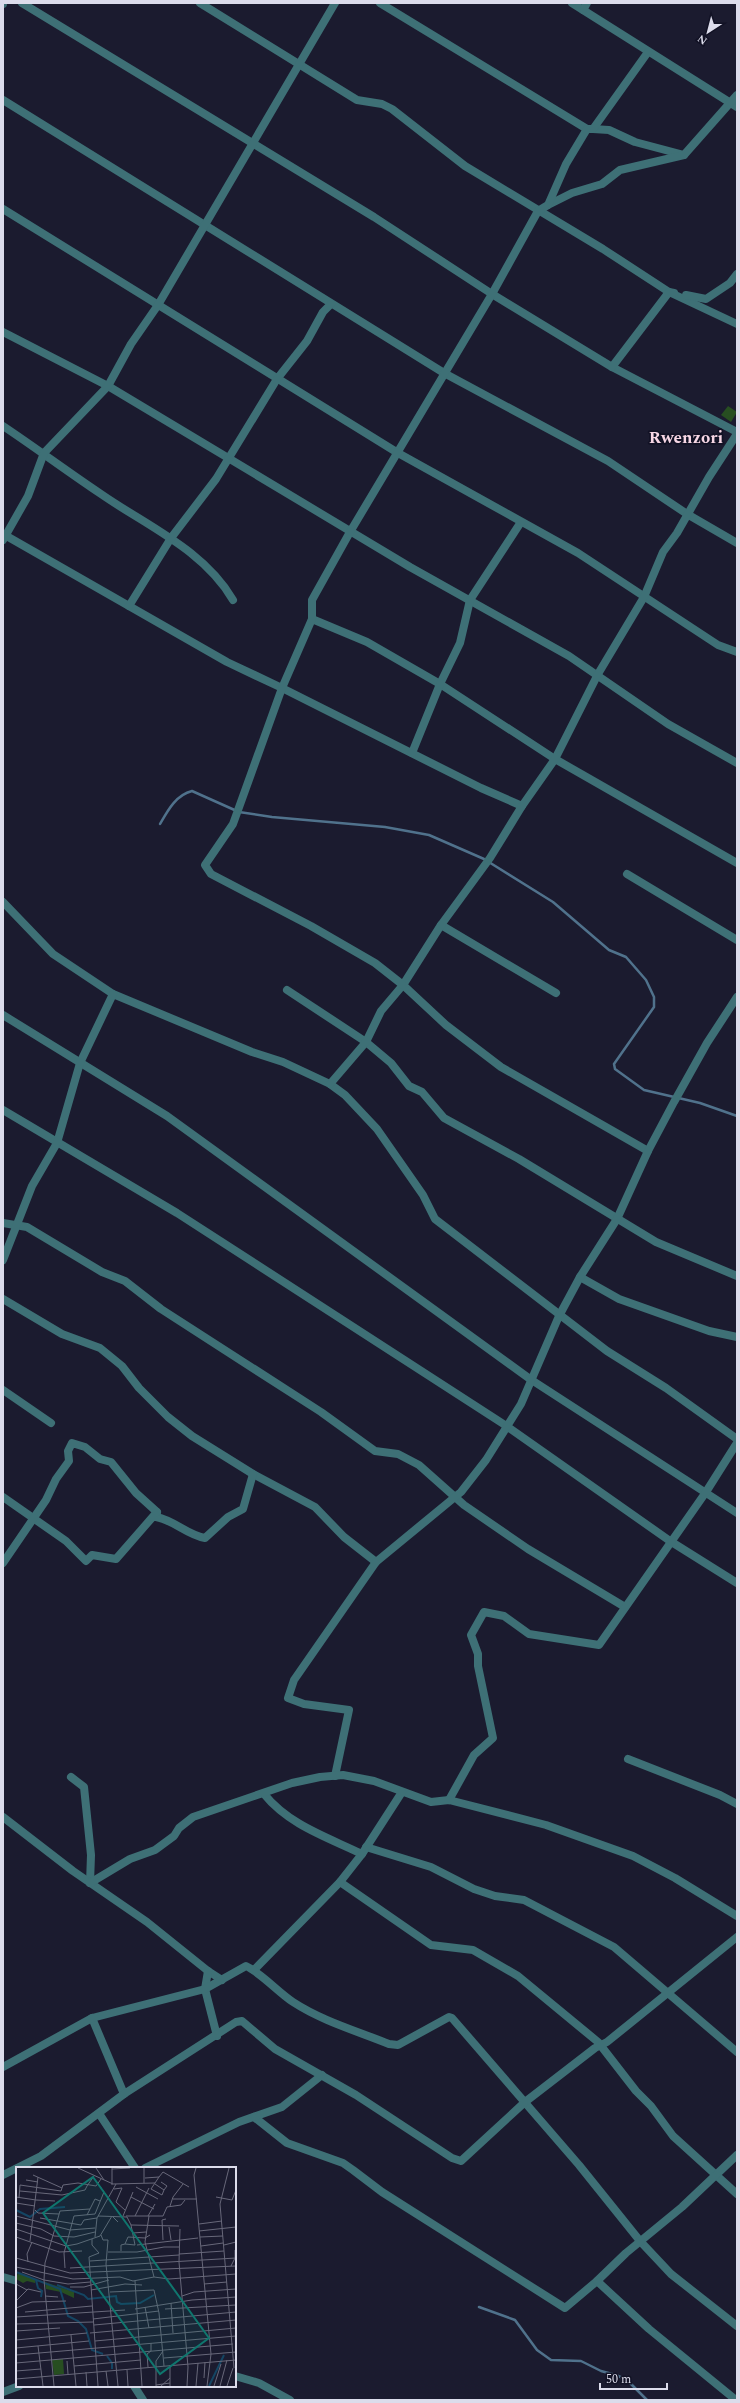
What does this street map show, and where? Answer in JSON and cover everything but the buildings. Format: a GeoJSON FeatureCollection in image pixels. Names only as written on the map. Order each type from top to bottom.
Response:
{"type":"FeatureCollection","features":[{"type":"Feature","properties":{"kind":"street"},"geometry":{"type":"LineString","coordinates":[[22,3],[253,144],[492,294],[612,366],[737,433],[663,552],[644,597],[598,674],[555,758],[522,806],[488,861],[441,925],[403,985],[381,1011],[366,1042],[330,1084]]}},
{"type":"Feature","properties":{"kind":"street"},"geometry":{"type":"LineString","coordinates":[[200,3],[357,100],[382,104],[392,109],[465,166],[603,249],[669,292],[737,324]]}},
{"type":"Feature","properties":{"kind":"street"},"geometry":{"type":"LineString","coordinates":[[335,3],[158,305],[131,344],[108,386],[44,453],[28,496],[4,536],[227,662],[522,806]]}},
{"type":"Feature","properties":{"kind":"street"},"geometry":{"type":"LineString","coordinates":[[380,3],[590,129],[609,130],[635,142],[684,155]]}},
{"type":"Feature","properties":{"kind":"street"},"geometry":{"type":"LineString","coordinates":[[572,3],[585,7],[648,52],[734,105]]}},
{"type":"Feature","properties":{"kind":"street"},"geometry":{"type":"LineString","coordinates":[[548,205],[566,164],[590,129],[648,52]]}},
{"type":"Feature","properties":{"kind":"street"},"geometry":{"type":"LineString","coordinates":[[648,1151],[501,1067],[446,1025],[403,985],[375,963],[311,926],[209,873],[205,865],[235,818],[238,805],[282,688],[312,619],[312,600],[350,532],[492,294],[538,211],[572,193],[602,184],[620,170],[684,155],[734,105],[737,95]]}},
{"type":"Feature","properties":{"kind":"street"},"geometry":{"type":"LineString","coordinates":[[3,100],[444,373],[608,461],[687,514],[737,543]]}},
{"type":"Feature","properties":{"kind":"street"},"geometry":{"type":"LineString","coordinates":[[3,209],[398,453],[578,553],[718,645],[737,652]]}},
{"type":"Feature","properties":{"kind":"street"},"geometry":{"type":"LineString","coordinates":[[669,292],[706,299],[730,283],[737,274]]}},
{"type":"Feature","properties":{"kind":"street"},"geometry":{"type":"LineString","coordinates":[[612,366],[669,292]]}},
{"type":"Feature","properties":{"kind":"street"},"geometry":{"type":"LineString","coordinates":[[129,606],[171,538],[216,479],[277,379],[307,341],[323,312],[331,304]]}},
{"type":"Feature","properties":{"kind":"street"},"geometry":{"type":"LineString","coordinates":[[3,332],[108,386],[350,532],[569,656],[598,674],[668,724],[737,763]]}},
{"type":"Feature","properties":{"kind":"street"},"geometry":{"type":"LineString","coordinates":[[3,426],[101,494],[171,538],[222,581],[233,600]]}},
{"type":"Feature","properties":{"kind":"street"},"geometry":{"type":"LineString","coordinates":[[412,753],[440,684],[460,643],[470,600],[521,522]]}},
{"type":"Feature","properties":{"kind":"street"},"geometry":{"type":"LineString","coordinates":[[312,619],[368,642],[440,684],[555,758],[737,863]]}},
{"type":"Feature","properties":{"kind":"street"},"geometry":{"type":"LineString","coordinates":[[627,874],[737,940]]}},
{"type":"Feature","properties":{"kind":"street"},"geometry":{"type":"LineString","coordinates":[[3,902],[53,954],[113,994],[252,1052],[282,1062],[330,1084],[345,1095],[377,1129],[423,1195],[435,1219],[540,1298],[559,1316],[737,1439]]}},
{"type":"Feature","properties":{"kind":"street"},"geometry":{"type":"LineString","coordinates":[[441,925],[556,994]]}},
{"type":"Feature","properties":{"kind":"street"},"geometry":{"type":"LineString","coordinates":[[287,990],[366,1042],[391,1063],[408,1086],[422,1092],[444,1118],[518,1159],[656,1242],[737,1276]]}},
{"type":"Feature","properties":{"kind":"street"},"geometry":{"type":"LineString","coordinates":[[3,1260],[32,1186],[57,1143],[80,1063],[113,994]]}},
{"type":"Feature","properties":{"kind":"street"},"geometry":{"type":"LineString","coordinates":[[335,1776],[349,1710],[304,1704],[288,1698],[294,1680],[376,1562],[458,1495],[486,1460],[506,1425],[521,1404],[530,1379],[559,1316],[580,1277],[617,1219],[648,1151],[674,1102],[706,1043],[737,997]]}},
{"type":"Feature","properties":{"kind":"street"},"geometry":{"type":"LineString","coordinates":[[3,1015],[168,1116],[530,1379],[737,1512]]}},
{"type":"Feature","properties":{"kind":"street"},"geometry":{"type":"LineString","coordinates":[[3,1110],[177,1213],[506,1425],[670,1541],[737,1583]]}},
{"type":"Feature","properties":{"kind":"street"},"geometry":{"type":"LineString","coordinates":[[3,1223],[27,1227],[102,1272],[125,1281],[161,1309],[321,1412],[374,1451],[398,1454],[419,1465],[458,1495],[464,1505],[528,1549],[625,1607]]}},
{"type":"Feature","properties":{"kind":"street"},"geometry":{"type":"LineString","coordinates":[[580,1277],[619,1299],[709,1331],[737,1337]]}},
{"type":"Feature","properties":{"kind":"street"},"geometry":{"type":"LineString","coordinates":[[3,1299],[62,1334],[100,1348],[122,1366],[139,1388],[168,1417],[192,1436],[253,1474],[315,1507],[344,1537],[376,1562]]}},
{"type":"Feature","properties":{"kind":"street"},"geometry":{"type":"LineString","coordinates":[[3,1390],[51,1423]]}},
{"type":"Feature","properties":{"kind":"street"},"geometry":{"type":"LineString","coordinates":[[3,1563],[33,1520],[69,1461],[68,1451],[72,1443],[85,1447],[100,1459],[111,1462],[136,1493],[157,1512],[156,1517],[163,1518],[195,1536],[205,1538],[228,1517],[242,1509],[253,1474]]}},
{"type":"Feature","properties":{"kind":"street"},"geometry":{"type":"LineString","coordinates":[[449,1800],[474,1755],[493,1738],[478,1666],[478,1654],[471,1635],[484,1612],[504,1616],[529,1634],[596,1646],[599,1645],[670,1541],[706,1492],[737,1444]]}},
{"type":"Feature","properties":{"kind":"street"},"geometry":{"type":"LineString","coordinates":[[3,1497],[33,1520],[66,1541],[86,1561],[92,1555],[116,1560],[157,1512]]}},
{"type":"Feature","properties":{"kind":"street"},"geometry":{"type":"LineString","coordinates":[[628,1759],[720,1795],[737,1804]]}},
{"type":"Feature","properties":{"kind":"street"},"geometry":{"type":"LineString","coordinates":[[90,1883],[130,1859],[155,1850],[174,1836],[179,1828],[193,1817],[264,1794],[292,1783],[320,1777],[335,1776],[374,1781],[431,1802],[449,1800],[546,1825],[633,1856],[675,1878],[737,1916]]}},
{"type":"Feature","properties":{"kind":"street"},"geometry":{"type":"LineString","coordinates":[[71,1777],[84,1787],[91,1855],[90,1883]]}},
{"type":"Feature","properties":{"kind":"street"},"geometry":{"type":"LineString","coordinates":[[254,1970],[340,1882],[364,1850],[402,1792]]}},
{"type":"Feature","properties":{"kind":"street"},"geometry":{"type":"LineString","coordinates":[[264,1794],[276,1809],[302,1826],[364,1850],[430,1867],[474,1889],[495,1896],[524,1900],[614,1947],[737,2052]]}},
{"type":"Feature","properties":{"kind":"street"},"geometry":{"type":"LineString","coordinates":[[3,1817],[90,1883],[148,1922],[208,1972],[222,1980]]}},
{"type":"Feature","properties":{"kind":"street"},"geometry":{"type":"LineString","coordinates":[[340,1882],[431,1945],[473,1950],[518,1976],[601,2046],[636,2091],[658,2114],[673,2136],[718,2175],[737,2194]]}},
{"type":"Feature","properties":{"kind":"street"},"geometry":{"type":"LineString","coordinates":[[19,2167],[41,2156],[100,2114],[124,2094],[217,2036],[236,2022],[242,2021],[275,2049],[356,2095],[452,2158],[461,2161],[525,2102],[595,2048],[601,2046],[737,1936]]}},
{"type":"Feature","properties":{"kind":"street"},"geometry":{"type":"LineString","coordinates":[[3,2067],[92,2018],[205,1989],[246,1966],[254,1970],[275,1988],[313,2014],[389,2044],[398,2045],[446,2017],[452,2018],[525,2102],[640,2241],[671,2274],[737,2326]]}},
{"type":"Feature","properties":{"kind":"street"},"geometry":{"type":"LineString","coordinates":[[208,1972],[205,1989],[217,2036]]}},
{"type":"Feature","properties":{"kind":"street"},"geometry":{"type":"LineString","coordinates":[[92,2018],[124,2094]]}},
{"type":"Feature","properties":{"kind":"street"},"geometry":{"type":"LineString","coordinates":[[147,2167],[254,2117],[282,2107],[322,2075]]}},
{"type":"Feature","properties":{"kind":"street"},"geometry":{"type":"LineString","coordinates":[[100,2114],[134,2167]]}},
{"type":"Feature","properties":{"kind":"street"},"geometry":{"type":"LineString","coordinates":[[254,2117],[286,2143],[343,2163],[382,2192],[565,2308],[640,2241],[718,2175],[737,2155]]}},
{"type":"Feature","properties":{"kind":"street"},"geometry":{"type":"LineString","coordinates":[[3,2175],[16,2168]]}},
{"type":"Feature","properties":{"kind":"street"},"geometry":{"type":"LineString","coordinates":[[3,2277],[16,2281]]}},
{"type":"Feature","properties":{"kind":"street"},"geometry":{"type":"LineString","coordinates":[[597,2281],[649,2329],[736,2400]]}},
{"type":"Feature","properties":{"kind":"street"},"geometry":{"type":"LineString","coordinates":[[236,2376],[259,2383],[290,2400]]}},
{"type":"Feature","properties":{"kind":"street"},"geometry":{"type":"LineString","coordinates":[[3,2392],[16,2387]]}},
{"type":"Feature","properties":{"kind":"street"},"geometry":{"type":"LineString","coordinates":[[135,2387],[143,2400]]}},
{"type":"Feature","properties":{"kind":"green space"},"geometry":{"type":"Polygon","coordinates":[[[728,406],[737,412],[731,422],[721,415],[728,406]]]}},
{"type":"Feature","properties":{"kind":"waterway"},"geometry":{"type":"LineString","coordinates":[[160,824],[169,808],[181,796],[192,791],[239,812],[272,817],[385,827],[429,835],[484,859],[553,902],[609,950],[626,957],[646,980],[654,997],[654,1007],[614,1064],[615,1069],[644,1090],[700,1103],[737,1116]]}},
{"type":"Feature","properties":{"kind":"waterway"},"geometry":{"type":"LineString","coordinates":[[479,2307],[515,2320],[537,2350],[551,2360],[581,2361],[601,2371],[616,2375],[627,2380],[647,2400]]}},
{"type":"Feature","properties":{"kind":"district","name":"Rwenzori"},"geometry":{"type":"Point","coordinates":[686,437]}}]}
